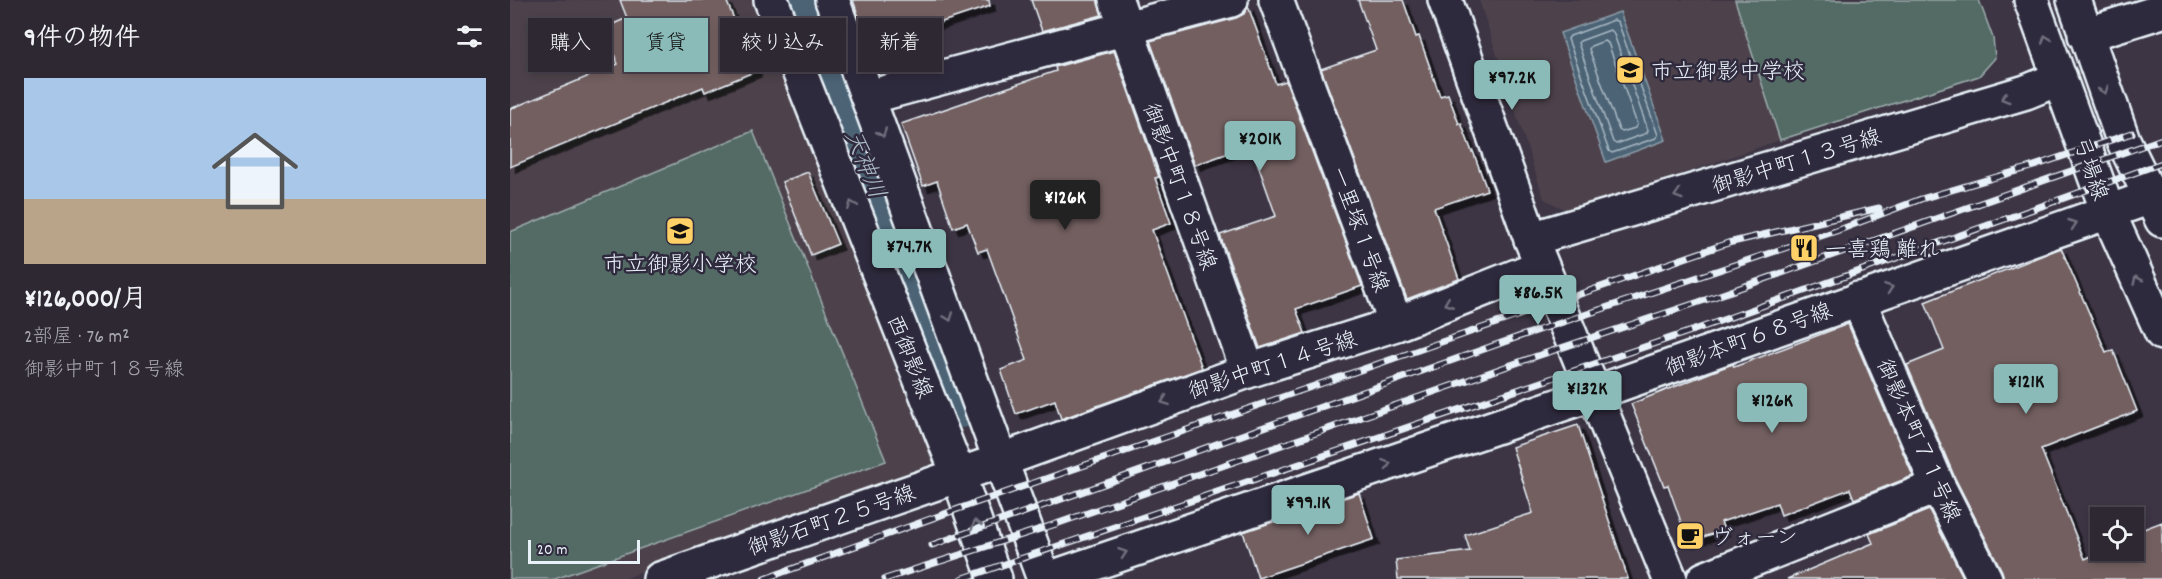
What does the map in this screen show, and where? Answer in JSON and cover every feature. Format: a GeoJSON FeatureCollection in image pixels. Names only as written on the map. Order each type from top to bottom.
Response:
{"type":"FeatureCollection","features":[{"type":"Feature","properties":{"kind":"street","name":"西御影線"},"geometry":{"type":"LineString","coordinates":[[771,0],[958,474],[995,579]]}},
{"type":"Feature","properties":{"kind":"street"},"geometry":{"type":"LineString","coordinates":[[832,0],[1046,579]]}},
{"type":"Feature","properties":{"kind":"street"},"geometry":{"type":"LineString","coordinates":[[869,97],[1120,14],[1231,0]]}},
{"type":"Feature","properties":{"kind":"street","name":"一里塚１号線"},"geometry":{"type":"LineString","coordinates":[[1276,0],[1396,324]]}},
{"type":"Feature","properties":{"kind":"street"},"geometry":{"type":"LineString","coordinates":[[1445,0],[1536,252],[1592,394],[1670,579]]}},
{"type":"Feature","properties":{"kind":"street","name":"弓場線"},"geometry":{"type":"LineString","coordinates":[[2031,0],[2108,212],[2162,333]]}},
{"type":"Feature","properties":{"kind":"street","name":"弓場線"},"geometry":{"type":"LineString","coordinates":[[2074,0],[2122,140],[2158,203]]}},
{"type":"Feature","properties":{"kind":"street"},"geometry":{"type":"LineString","coordinates":[[2060,78],[2085,34],[2162,11]]}},
{"type":"Feature","properties":{"kind":"street","name":"御影中町１８号線"},"geometry":{"type":"LineString","coordinates":[[1120,14],[1248,371]]}},
{"type":"Feature","properties":{"kind":"street","name":"御影中町１３号線"},"geometry":{"type":"LineString","coordinates":[[1536,252],[2026,92],[2060,78]]}},
{"type":"Feature","properties":{"kind":"street","name":"御影本町６８号線"},"geometry":{"type":"LineString","coordinates":[[1046,579],[1592,394],[2108,212],[2158,203]]}},
{"type":"Feature","properties":{"kind":"street","name":"御影中町１４号線"},"geometry":{"type":"LineString","coordinates":[[1002,460],[1248,371],[1396,324],[1536,252]]}},
{"type":"Feature","properties":{"kind":"street","name":"御影本町７１号線"},"geometry":{"type":"LineString","coordinates":[[1858,299],[1938,486],[1985,579]]}},
{"type":"Feature","properties":{"kind":"street","name":"御影石町２５号線"},"geometry":{"type":"LineString","coordinates":[[660,579],[1002,460]]}},
{"type":"Feature","properties":{"kind":"street"},"geometry":{"type":"LineString","coordinates":[[1704,579],[1938,486]]}},
{"type":"Feature","properties":{"kind":"shaded area","name":"市立御影小学校"},"geometry":{"type":"Polygon","coordinates":[[[510,0],[758,0],[765,18],[720,18],[720,72],[786,72],[941,463],[623,579],[510,579],[510,0]]]}},
{"type":"Feature","properties":{"kind":"shaded area","name":"市立御影中学校"},"geometry":{"type":"Polygon","coordinates":[[[1479,0],[1735,0],[1780,140],[1570,212],[1544,199],[1479,0]]]}},
{"type":"Feature","properties":{"kind":"green space"},"geometry":{"type":"Polygon","coordinates":[[[1735,0],[1979,0],[1993,38],[1995,58],[1979,76],[1780,140],[1735,0]]]}},
{"type":"Feature","properties":{"kind":"green space","name":"市立御影小学校"},"geometry":{"type":"Polygon","coordinates":[[[753,131],[886,461],[555,579],[510,579],[510,232],[753,131]]]}},
{"type":"Feature","properties":{"kind":"water"},"geometry":{"type":"Polygon","coordinates":[[[1620,12],[1666,140],[1606,162],[1560,33],[1620,12]]]}},
{"type":"Feature","properties":{"kind":"building"},"geometry":{"type":"Polygon","coordinates":[[[620,0],[726,0],[734,18],[720,18],[720,72],[754,72],[705,92],[703,87],[510,167],[510,109],[599,72],[612,72],[612,66],[618,64],[612,49],[612,25],[624,19],[624,72],[708,72],[708,18],[627,18],[620,0]]]}},
{"type":"Feature","properties":{"kind":"building"},"geometry":{"type":"Polygon","coordinates":[[[853,0],[989,0],[990,6],[942,22],[942,18],[859,18],[853,0]]]}},
{"type":"Feature","properties":{"kind":"building"},"geometry":{"type":"Polygon","coordinates":[[[1031,0],[1098,0],[1102,15],[1042,31],[1031,0]]]}},
{"type":"Feature","properties":{"kind":"building"},"geometry":{"type":"Polygon","coordinates":[[[1358,0],[1403,0],[1416,37],[1419,36],[1440,96],[1448,94],[1487,190],[1434,208],[1459,279],[1407,299],[1321,69],[1376,50],[1358,0]]]}},
{"type":"Feature","properties":{"kind":"building"},"geometry":{"type":"Polygon","coordinates":[[[1248,6],[1276,84],[1286,81],[1362,286],[1296,309],[1305,333],[1260,348],[1220,235],[1276,216],[1251,145],[1195,165],[1150,41],[1236,18],[1244,14],[1248,6]]]}},
{"type":"Feature","properties":{"kind":"building"},"geometry":{"type":"Polygon","coordinates":[[[1114,51],[1159,177],[1155,178],[1171,223],[1152,230],[1202,368],[1061,419],[1055,400],[1016,414],[1001,370],[1027,360],[987,249],[978,252],[967,223],[953,228],[937,181],[923,186],[901,124],[1056,71],[1055,67],[1114,51]]]}},
{"type":"Feature","properties":{"kind":"building"},"geometry":{"type":"Polygon","coordinates":[[[808,172],[838,244],[811,255],[782,182],[808,172]]]}},
{"type":"Feature","properties":{"kind":"building"},"geometry":{"type":"Polygon","coordinates":[[[2061,248],[2106,352],[2113,350],[2137,411],[2041,449],[2085,559],[2090,557],[2090,561],[2144,561],[2144,529],[2162,522],[2162,579],[2004,579],[1955,478],[1907,365],[1944,350],[1925,302],[2061,248]]]}},
{"type":"Feature","properties":{"kind":"building"},"geometry":{"type":"Polygon","coordinates":[[[1848,324],[1913,476],[1854,499],[1850,489],[1781,515],[1777,503],[1721,522],[1724,530],[1688,542],[1668,485],[1664,486],[1631,404],[1727,366],[1733,364],[1734,367],[1848,324]]]}},
{"type":"Feature","properties":{"kind":"building"},"geometry":{"type":"Polygon","coordinates":[[[1578,425],[1628,579],[1398,579],[1396,560],[1470,551],[1465,535],[1533,513],[1512,447],[1578,425]]]}},
{"type":"Feature","properties":{"kind":"building"},"geometry":{"type":"Polygon","coordinates":[[[1359,493],[1374,539],[1258,578],[1243,532],[1359,493]]]}},
{"type":"Feature","properties":{"kind":"building"},"geometry":{"type":"Polygon","coordinates":[[[1929,510],[1964,579],[1787,579],[1873,543],[1869,534],[1929,510]]]}},
{"type":"Feature","properties":{"kind":"waterway","name":"天神川"},"geometry":{"type":"LineString","coordinates":[[799,0],[959,394]]}},
{"type":"Feature","properties":{"kind":"railway"},"geometry":{"type":"LineString","coordinates":[[932,545],[1518,337],[1839,230],[1921,199],[2034,166],[2132,133]]}},
{"type":"Feature","properties":{"kind":"railway"},"geometry":{"type":"LineString","coordinates":[[885,579],[1056,524],[1528,359],[1714,297],[2162,139]]}},
{"type":"Feature","properties":{"kind":"railway"},"geometry":{"type":"LineString","coordinates":[[961,579],[1703,327],[2162,163]]}},
{"type":"Feature","properties":{"kind":"railway"},"geometry":{"type":"LineString","coordinates":[[764,579],[958,509],[1728,243],[1879,208]]}},
{"type":"Feature","properties":{"kind":"place","name":"市立御影中学校"},"geometry":{"type":"Point","coordinates":[1630,70]}},
{"type":"Feature","properties":{"kind":"place","name":"市立御影小学校"},"geometry":{"type":"Point","coordinates":[680,231]}},
{"type":"Feature","properties":{"kind":"place","name":"一喜鶏 離れ"},"geometry":{"type":"Point","coordinates":[1804,248]}},
{"type":"Feature","properties":{"kind":"place","name":"ヴォーン"},"geometry":{"type":"Point","coordinates":[1690,536]}}]}
